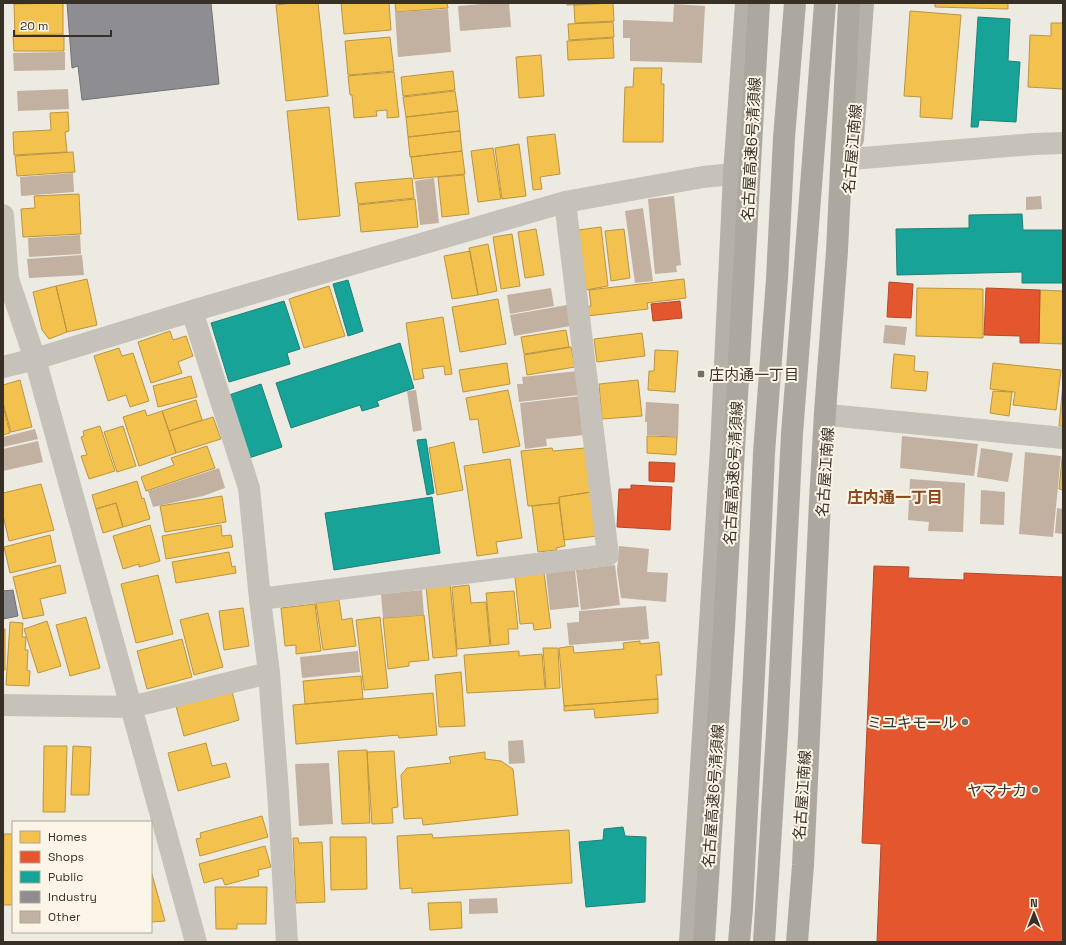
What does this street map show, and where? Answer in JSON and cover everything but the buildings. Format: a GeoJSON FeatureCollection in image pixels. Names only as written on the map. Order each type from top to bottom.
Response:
{"type":"FeatureCollection","features":[{"type":"Feature","properties":{"kind":"highway","name":"名古屋高速6号清須線"},"geometry":{"type":"LineString","coordinates":[[704,942],[724,628],[759,3]]}},
{"type":"Feature","properties":{"kind":"highway"},"geometry":{"type":"LineString","coordinates":[[739,942],[742,908],[764,453],[777,280],[784,138],[796,3]]}},
{"type":"Feature","properties":{"kind":"highway"},"geometry":{"type":"LineString","coordinates":[[764,942],[777,732],[792,434],[824,3]]}},
{"type":"Feature","properties":{"kind":"highway"},"geometry":{"type":"LineString","coordinates":[[797,942],[804,865],[820,501],[837,251],[849,3]]}},
{"type":"Feature","properties":{"kind":"main road"},"geometry":{"type":"LineString","coordinates":[[690,942],[720,457],[734,174],[746,3]]}},
{"type":"Feature","properties":{"kind":"main road","name":"名古屋江南線"},"geometry":{"type":"LineString","coordinates":[[792,942],[829,415],[863,3]]}},
{"type":"Feature","properties":{"kind":"street"},"geometry":{"type":"LineString","coordinates":[[851,160],[1034,144],[1063,143]]}},
{"type":"Feature","properties":{"kind":"street"},"geometry":{"type":"LineString","coordinates":[[3,367],[35,359],[192,311],[565,202],[703,177],[734,174]]}},
{"type":"Feature","properties":{"kind":"street"},"geometry":{"type":"LineString","coordinates":[[260,599],[608,555],[565,202]]}},
{"type":"Feature","properties":{"kind":"street"},"geometry":{"type":"LineString","coordinates":[[3,215],[5,279],[35,359],[130,708],[196,942]]}},
{"type":"Feature","properties":{"kind":"street"},"geometry":{"type":"LineString","coordinates":[[192,311],[248,488],[269,673],[287,942]]}},
{"type":"Feature","properties":{"kind":"street"},"geometry":{"type":"LineString","coordinates":[[829,415],[1063,438]]}},
{"type":"Feature","properties":{"kind":"street"},"geometry":{"type":"LineString","coordinates":[[3,705],[130,708],[269,673]]}},
{"type":"Feature","properties":{"kind":"place","name":"庄内通一丁目"},"geometry":{"type":"Point","coordinates":[701,374]}},
{"type":"Feature","properties":{"kind":"place","name":"ミユキモール"},"geometry":{"type":"Point","coordinates":[965,722]}},
{"type":"Feature","properties":{"kind":"place","name":"ヤマナカ"},"geometry":{"type":"Point","coordinates":[1035,790]}},
{"type":"Feature","properties":{"kind":"district","name":"庄内通一丁目"},"geometry":{"type":"Point","coordinates":[895,497]}}]}
